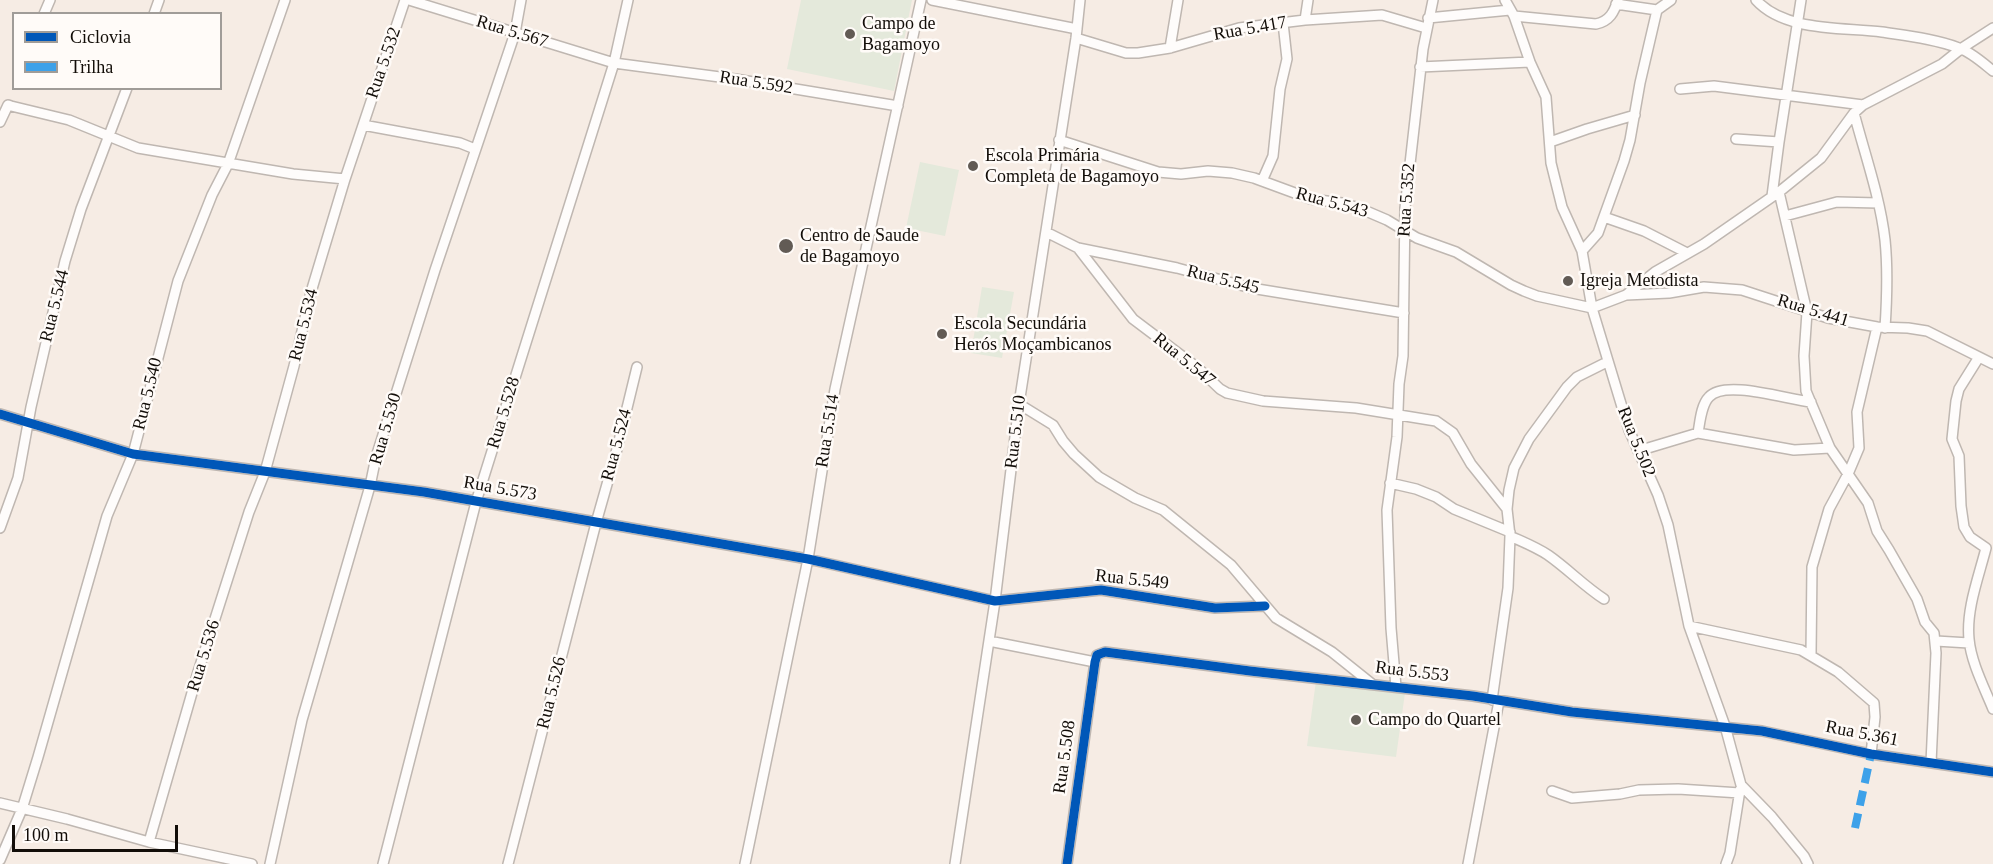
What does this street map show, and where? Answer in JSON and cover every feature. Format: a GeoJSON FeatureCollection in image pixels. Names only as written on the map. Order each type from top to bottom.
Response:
{"type":"FeatureCollection","features":[{"type":"Feature","properties":{"kind":"street","name":"Rua 5.540"},"geometry":{"type":"LineString","coordinates":[[0,860],[22,808],[96,549],[133,454],[178,281],[212,195],[228,164],[285,0]]}},
{"type":"Feature","properties":{"kind":"street","name":"Rua 5.567"},"geometry":{"type":"LineString","coordinates":[[407,0],[614,63]]}},
{"type":"Feature","properties":{"kind":"street","name":"Rua 5.532"},"geometry":{"type":"LineString","coordinates":[[345,179],[407,0]]}},
{"type":"Feature","properties":{"kind":"street","name":"Rua 5.530"},"geometry":{"type":"LineString","coordinates":[[270,864],[302,720],[370,486],[376,457],[431,280],[515,33],[521,0]]}},
{"type":"Feature","properties":{"kind":"street","name":"Rua 5.528"},"geometry":{"type":"LineString","coordinates":[[383,864],[476,502],[614,63],[628,0]]}},
{"type":"Feature","properties":{"kind":"street","name":"Rua 5.514"},"geometry":{"type":"LineString","coordinates":[[745,864],[808,559],[835,389],[921,0]]}},
{"type":"Feature","properties":{"kind":"street","name":"Rua 5.417"},"geometry":{"type":"LineString","coordinates":[[932,0],[1076,33],[1126,53],[1170,48],[1239,28],[1305,20],[1382,15],[1427,23]]}},
{"type":"Feature","properties":{"kind":"street","name":"Rua 5.510"},"geometry":{"type":"LineString","coordinates":[[955,864],[995,601],[1019,404],[1080,0]]}},
{"type":"Feature","properties":{"kind":"street"},"geometry":{"type":"LineString","coordinates":[[1170,48],[1178,0]]}},
{"type":"Feature","properties":{"kind":"street"},"geometry":{"type":"LineString","coordinates":[[1305,20],[1308,0]]}},
{"type":"Feature","properties":{"kind":"street","name":"Rua 5.352"},"geometry":{"type":"LineString","coordinates":[[1399,414],[1403,356],[1404,230],[1413,120],[1427,23],[1433,0]]}},
{"type":"Feature","properties":{"kind":"street","name":"Rua 5.502"},"geometry":{"type":"LineString","coordinates":[[1505,0],[1546,96],[1551,164],[1562,207],[1582,251],[1592,308],[1629,430],[1658,495],[1668,525],[1689,626],[1725,726],[1740,789],[1772,817],[1808,864]]}},
{"type":"Feature","properties":{"kind":"street"},"geometry":{"type":"LineString","coordinates":[[1582,251],[1598,233],[1604,217],[1628,148],[1658,10],[1671,0]]}},
{"type":"Feature","properties":{"kind":"street"},"geometry":{"type":"LineString","coordinates":[[1756,0],[1771,13],[1799,22],[1847,30],[1881,32],[1962,48],[1993,71]]}},
{"type":"Feature","properties":{"kind":"street"},"geometry":{"type":"LineString","coordinates":[[1802,0],[1779,142],[1776,194],[1785,216],[1807,312],[1804,380],[1810,402],[1830,447],[1868,502],[1877,531],[1890,549],[1917,599],[1924,622],[1934,633],[1936,641],[1931,763]]}},
{"type":"Feature","properties":{"kind":"street"},"geometry":{"type":"LineString","coordinates":[[1427,23],[1512,13],[1596,24],[1610,17],[1617,2],[1658,10]]}},
{"type":"Feature","properties":{"kind":"street"},"geometry":{"type":"LineString","coordinates":[[1262,181],[1273,156],[1280,89],[1287,59],[1283,23]]}},
{"type":"Feature","properties":{"kind":"street"},"geometry":{"type":"LineString","coordinates":[[1592,308],[1626,296],[1655,272],[1704,244],[1776,194],[1821,158],[1854,113],[1863,105],[1942,64],[1993,28]]}},
{"type":"Feature","properties":{"kind":"street"},"geometry":{"type":"LineString","coordinates":[[1420,67],[1530,62]]}},
{"type":"Feature","properties":{"kind":"street","name":"Rua 5.592"},"geometry":{"type":"LineString","coordinates":[[614,63],[735,79],[898,106]]}},
{"type":"Feature","properties":{"kind":"street"},"geometry":{"type":"LineString","coordinates":[[1680,89],[1714,86],[1863,105]]}},
{"type":"Feature","properties":{"kind":"street","name":"Rua 5.544"},"geometry":{"type":"LineString","coordinates":[[0,528],[18,478],[28,422],[65,261],[81,209],[126,90]]}},
{"type":"Feature","properties":{"kind":"street"},"geometry":{"type":"LineString","coordinates":[[0,122],[8,105],[58,117],[138,148],[228,164],[345,179]]}},
{"type":"Feature","properties":{"kind":"street"},"geometry":{"type":"LineString","coordinates":[[1811,654],[1812,567],[1829,509],[1859,448],[1857,412],[1881,328],[1887,282],[1884,238],[1878,203],[1854,113]]}},
{"type":"Feature","properties":{"kind":"street"},"geometry":{"type":"LineString","coordinates":[[1550,142],[1635,115]]}},
{"type":"Feature","properties":{"kind":"street"},"geometry":{"type":"LineString","coordinates":[[363,125],[460,143],[475,148]]}},
{"type":"Feature","properties":{"kind":"street"},"geometry":{"type":"LineString","coordinates":[[1736,139],[1779,142]]}},
{"type":"Feature","properties":{"kind":"street","name":"Rua 5.543"},"geometry":{"type":"LineString","coordinates":[[1059,141],[1158,172],[1232,173],[1311,199],[1359,208],[1388,220],[1418,238],[1456,252],[1524,291],[1592,308]]}},
{"type":"Feature","properties":{"kind":"street","name":"Rua 5.534"},"geometry":{"type":"LineString","coordinates":[[265,472],[294,366],[311,292],[345,179]]}},
{"type":"Feature","properties":{"kind":"street"},"geometry":{"type":"LineString","coordinates":[[1785,216],[1837,202],[1878,203]]}},
{"type":"Feature","properties":{"kind":"street"},"geometry":{"type":"LineString","coordinates":[[1604,217],[1644,231],[1686,253]]}},
{"type":"Feature","properties":{"kind":"street","name":"Rua 5.545"},"geometry":{"type":"LineString","coordinates":[[1046,232],[1078,248],[1177,268],[1260,290],[1404,313]]}},
{"type":"Feature","properties":{"kind":"street","name":"Rua 5.547"},"geometry":{"type":"LineString","coordinates":[[1078,248],[1133,319],[1227,393],[1263,401],[1356,408],[1436,421],[1453,434],[1471,464],[1507,509]]}},
{"type":"Feature","properties":{"kind":"street","name":"Rua 5.441"},"geometry":{"type":"LineString","coordinates":[[1626,296],[1669,293],[1704,287],[1724,287],[1763,295],[1828,318],[1881,328],[1927,331],[1992,364]]}},
{"type":"Feature","properties":{"kind":"street"},"geometry":{"type":"LineString","coordinates":[[1992,364],[1993,351]]}},
{"type":"Feature","properties":{"kind":"street"},"geometry":{"type":"LineString","coordinates":[[1979,357],[1958,395],[1953,414],[1952,439],[1959,456],[1964,526],[1970,537],[1986,548],[1971,609],[1968,637],[1971,652],[1993,709]]}},
{"type":"Feature","properties":{"kind":"street"},"geometry":{"type":"LineString","coordinates":[[1468,864],[1495,700],[1508,588],[1510,534],[1507,509],[1514,468],[1538,425],[1567,387],[1577,378],[1607,362]]}},
{"type":"Feature","properties":{"kind":"street","name":"Rua 5.524"},"geometry":{"type":"LineString","coordinates":[[596,523],[637,367]]}},
{"type":"Feature","properties":{"kind":"street"},"geometry":{"type":"LineString","coordinates":[[1698,433],[1705,403],[1713,393],[1737,389],[1810,402]]}},
{"type":"Feature","properties":{"kind":"street"},"geometry":{"type":"LineString","coordinates":[[1019,404],[1053,425],[1068,448],[1099,477],[1135,498],[1163,510],[1219,555],[1243,578],[1265,606],[1286,625],[1326,648],[1372,684]]}},
{"type":"Feature","properties":{"kind":"street","name":"Rua 5.573"},"geometry":{"type":"LineString","coordinates":[[0,414],[133,454],[424,492],[808,559],[995,601]]}},
{"type":"Feature","properties":{"kind":"street"},"geometry":{"type":"LineString","coordinates":[[1396,687],[1388,580],[1387,510],[1399,414]]}},
{"type":"Feature","properties":{"kind":"street"},"geometry":{"type":"LineString","coordinates":[[1638,451],[1698,433],[1794,450],[1830,447]]}},
{"type":"Feature","properties":{"kind":"street","name":"Rua 5.536"},"geometry":{"type":"LineString","coordinates":[[149,842],[198,672],[249,512],[265,472]]}},
{"type":"Feature","properties":{"kind":"street"},"geometry":{"type":"LineString","coordinates":[[1390,483],[1416,489],[1436,497],[1454,509],[1533,546],[1604,599]]}},
{"type":"Feature","properties":{"kind":"street","name":"Rua 5.526"},"geometry":{"type":"LineString","coordinates":[[508,864],[596,523]]}},
{"type":"Feature","properties":{"kind":"street","name":"Rua 5.549"},"geometry":{"type":"LineString","coordinates":[[995,601],[1101,590],[1215,608],[1265,606]]}},
{"type":"Feature","properties":{"kind":"street"},"geometry":{"type":"LineString","coordinates":[[1689,626],[1801,650],[1838,672],[1874,703],[1875,717],[1870,754]]}},
{"type":"Feature","properties":{"kind":"street","name":"Rua 5.553"},"geometry":{"type":"LineString","coordinates":[[989,641],[1096,659],[1105,652],[1396,687],[1572,712],[1725,726]]}},
{"type":"Feature","properties":{"kind":"street"},"geometry":{"type":"LineString","coordinates":[[1936,641],[1969,643]]}},
{"type":"Feature","properties":{"kind":"street","name":"Rua 5.508"},"geometry":{"type":"LineString","coordinates":[[1067,864],[1096,659]]}},
{"type":"Feature","properties":{"kind":"street","name":"Rua 5.361"},"geometry":{"type":"LineString","coordinates":[[1725,726],[1762,730],[1870,754],[1993,772]]}},
{"type":"Feature","properties":{"kind":"street"},"geometry":{"type":"LineString","coordinates":[[1552,791],[1572,798],[1639,790],[1740,789],[1730,853],[1726,864]]}},
{"type":"Feature","properties":{"kind":"street"},"geometry":{"type":"LineString","coordinates":[[0,803],[149,842],[252,864]]}},
{"type":"Feature","properties":{"kind":"shaded area","name":"Campo de Bagamoyo"},"geometry":{"type":"Polygon","coordinates":[[[801,0],[912,0],[894,91],[787,69],[801,0]]]}},
{"type":"Feature","properties":{"kind":"shaded area"},"geometry":{"type":"Polygon","coordinates":[[[920,162],[959,170],[945,236],[906,228],[920,162]]]}},
{"type":"Feature","properties":{"kind":"shaded area"},"geometry":{"type":"Polygon","coordinates":[[[982,287],[1014,292],[1002,358],[971,353],[982,287]]]}},
{"type":"Feature","properties":{"kind":"shaded area","name":"Campo do Quartel"},"geometry":{"type":"Polygon","coordinates":[[[1316,681],[1405,693],[1396,757],[1307,746],[1316,681]]]}},
{"type":"Feature","properties":{"kind":"marked path"},"geometry":{"type":"LineString","coordinates":[[1855,828],[1871,754]]}},
{"type":"Feature","properties":{"kind":"cycle path"},"geometry":{"type":"LineString","coordinates":[[0,414],[133,454],[424,492],[808,559],[995,601],[1101,590],[1215,608],[1265,606]]}},
{"type":"Feature","properties":{"kind":"cycle path"},"geometry":{"type":"LineString","coordinates":[[1067,864],[1095,662],[1097,655],[1105,652],[1473,696],[1572,712],[1762,731],[1871,754],[1993,772]]}},
{"type":"Feature","properties":{"kind":"place","name":"Campo de Bagamoyo"},"geometry":{"type":"Point","coordinates":[850,34]}},
{"type":"Feature","properties":{"kind":"place","name":"Escola Primária Completa de Bagamoyo"},"geometry":{"type":"Point","coordinates":[973,166]}},
{"type":"Feature","properties":{"kind":"place","name":"Centro de Saude de Bagamoyo"},"geometry":{"type":"Point","coordinates":[786,246]}},
{"type":"Feature","properties":{"kind":"place","name":"Igreja Metodista"},"geometry":{"type":"Point","coordinates":[1568,281]}},
{"type":"Feature","properties":{"kind":"place","name":"Escola Secundária Herós Moçambicanos"},"geometry":{"type":"Point","coordinates":[942,334]}},
{"type":"Feature","properties":{"kind":"place","name":"Campo do Quartel"},"geometry":{"type":"Point","coordinates":[1356,720]}}]}
